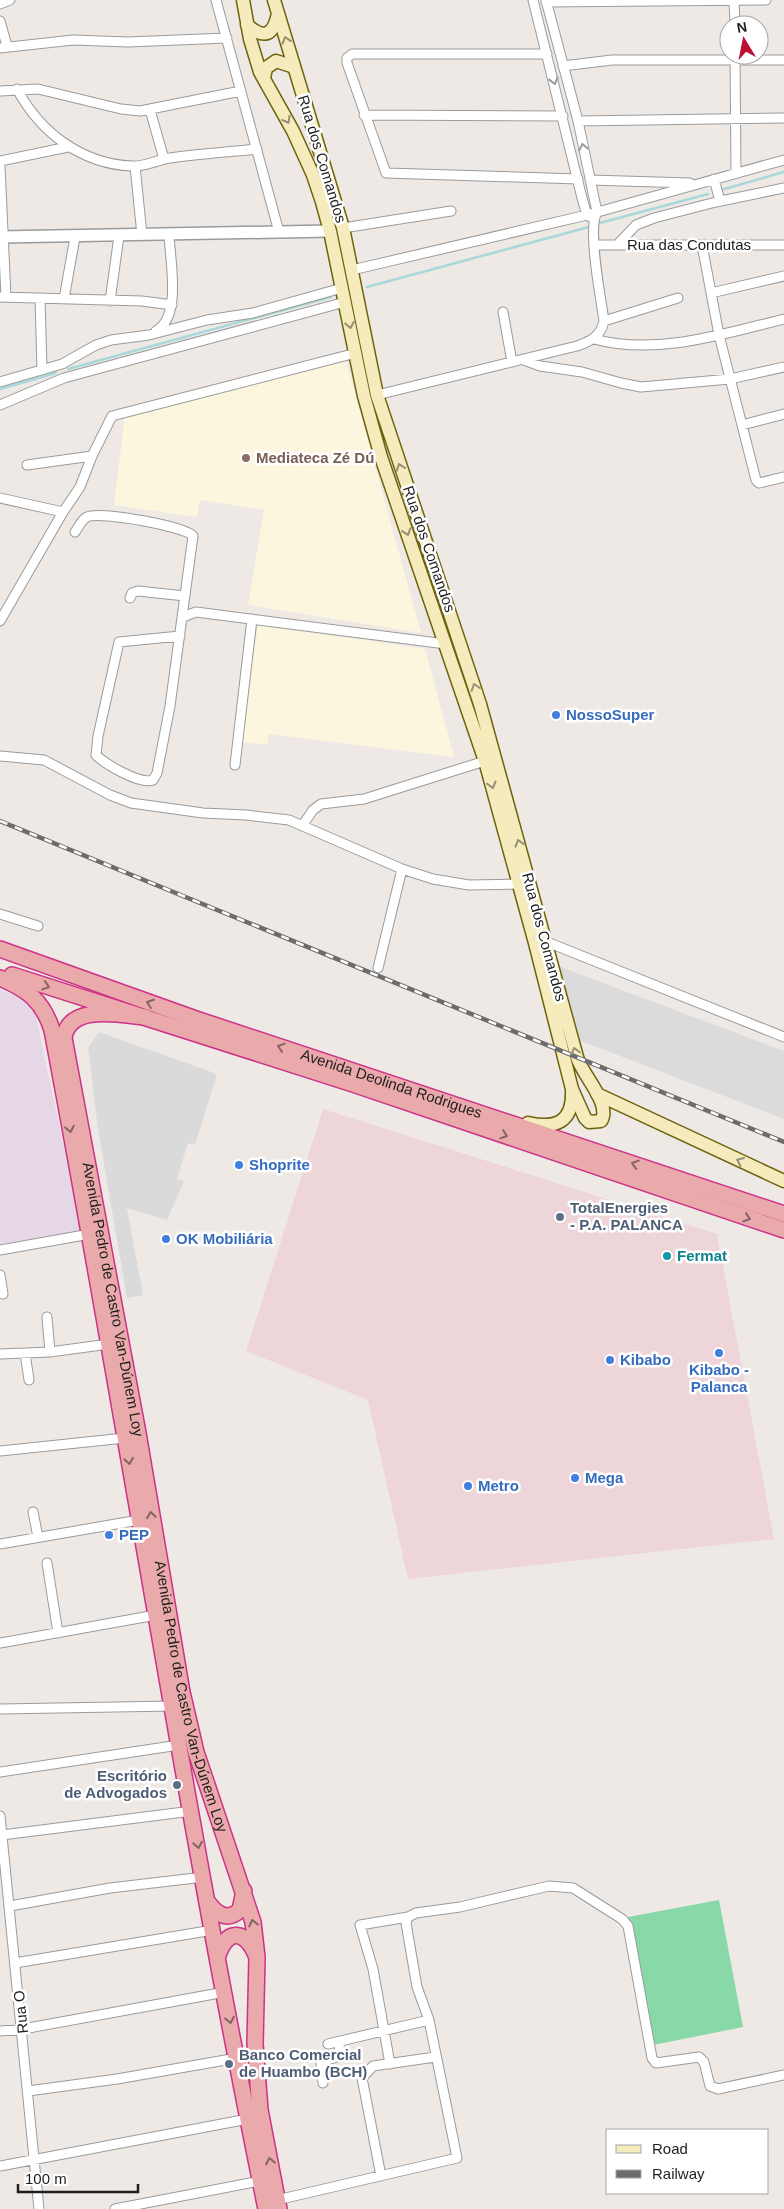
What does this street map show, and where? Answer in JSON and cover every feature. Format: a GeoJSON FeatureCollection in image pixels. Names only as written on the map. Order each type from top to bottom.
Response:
{"type":"FeatureCollection","features":[{"type":"Feature","properties":{"kind":"highway","name":"Avenida Deolinda Rodrigues"},"geometry":{"type":"LineString","coordinates":[[0,949],[196,1019],[784,1214]]}},
{"type":"Feature","properties":{"kind":"highway","name":"Avenida Deolinda Rodrigues"},"geometry":{"type":"LineString","coordinates":[[0,971],[353,1084],[784,1230]]}},
{"type":"Feature","properties":{"kind":"highway","name":"Avenida Pedro de Castro Van-Dúnem Loy"},"geometry":{"type":"LineString","coordinates":[[0,978],[21,987],[36,998],[48,1018],[90,1234],[179,1745],[248,2119],[260,2181],[274,2206]]}},
{"type":"Feature","properties":{"kind":"highway","name":"Avenida Pedro de Castro Van-Dúnem Loy"},"geometry":{"type":"LineString","coordinates":[[145,1017],[88,1015],[72,1022],[64,1038],[137,1424],[182,1692],[196,1752],[253,1922],[257,1957],[255,2044],[260,2110],[274,2206]]}},
{"type":"Feature","properties":{"kind":"highway"},"geometry":{"type":"LineString","coordinates":[[207,1901],[220,1915],[227,1917],[235,1915],[243,1904],[244,1891]]}},
{"type":"Feature","properties":{"kind":"highway"},"geometry":{"type":"LineString","coordinates":[[218,1954],[222,1943],[233,1936],[240,1936],[246,1938],[257,1957]]}},
{"type":"Feature","properties":{"kind":"main road","name":"Rua dos Comandos"},"geometry":{"type":"LineString","coordinates":[[243,0],[247,25],[264,78],[293,131],[337,229],[352,270],[377,394],[480,704],[547,942],[578,1063],[598,1094],[603,1106],[604,1116],[601,1121],[589,1122],[585,1118],[572,1089],[485,761],[381,457],[364,396],[342,288],[337,229],[294,67],[274,0]]}},
{"type":"Feature","properties":{"kind":"main road"},"geometry":{"type":"LineString","coordinates":[[247,25],[263,34],[269,33],[278,14]]}},
{"type":"Feature","properties":{"kind":"main road"},"geometry":{"type":"LineString","coordinates":[[264,78],[266,68],[276,61],[294,67]]}},
{"type":"Feature","properties":{"kind":"main road"},"geometry":{"type":"LineString","coordinates":[[485,1114],[545,1127],[554,1125],[567,1114],[572,1089]]}},
{"type":"Feature","properties":{"kind":"main road"},"geometry":{"type":"LineString","coordinates":[[598,1094],[784,1181]]}},
{"type":"Feature","properties":{"kind":"street"},"geometry":{"type":"LineString","coordinates":[[0,4],[10,0]]}},
{"type":"Feature","properties":{"kind":"street"},"geometry":{"type":"LineString","coordinates":[[216,0],[279,232]]}},
{"type":"Feature","properties":{"kind":"street"},"geometry":{"type":"LineString","coordinates":[[533,0],[578,179],[592,215]]}},
{"type":"Feature","properties":{"kind":"street"},"geometry":{"type":"LineString","coordinates":[[734,0],[735,15]]}},
{"type":"Feature","properties":{"kind":"street"},"geometry":{"type":"LineString","coordinates":[[594,339],[603,327],[604,321],[594,245],[590,180],[578,121],[546,1],[766,0]]}},
{"type":"Feature","properties":{"kind":"street"},"geometry":{"type":"LineString","coordinates":[[0,21],[3,47],[73,40],[128,42],[227,38]]}},
{"type":"Feature","properties":{"kind":"street"},"geometry":{"type":"LineString","coordinates":[[547,54],[352,54],[348,58],[347,63],[384,171],[388,174],[578,179]]}},
{"type":"Feature","properties":{"kind":"street"},"geometry":{"type":"LineString","coordinates":[[563,66],[612,60],[719,58]]}},
{"type":"Feature","properties":{"kind":"street"},"geometry":{"type":"LineString","coordinates":[[769,59],[784,60]]}},
{"type":"Feature","properties":{"kind":"street"},"geometry":{"type":"LineString","coordinates":[[735,65],[736,172]]}},
{"type":"Feature","properties":{"kind":"street"},"geometry":{"type":"LineString","coordinates":[[17,89],[35,118],[68,147],[107,161],[135,166],[164,159],[257,149]]}},
{"type":"Feature","properties":{"kind":"street"},"geometry":{"type":"LineString","coordinates":[[0,90],[38,89],[121,108],[150,110],[241,91]]}},
{"type":"Feature","properties":{"kind":"street"},"geometry":{"type":"LineString","coordinates":[[150,110],[164,159]]}},
{"type":"Feature","properties":{"kind":"street"},"geometry":{"type":"LineString","coordinates":[[364,115],[563,116]]}},
{"type":"Feature","properties":{"kind":"street"},"geometry":{"type":"LineString","coordinates":[[578,121],[784,118]]}},
{"type":"Feature","properties":{"kind":"street"},"geometry":{"type":"LineString","coordinates":[[0,161],[68,147]]}},
{"type":"Feature","properties":{"kind":"street"},"geometry":{"type":"LineString","coordinates":[[352,270],[592,215],[736,172],[784,160]]}},
{"type":"Feature","properties":{"kind":"street"},"geometry":{"type":"LineString","coordinates":[[0,166],[3,297],[172,305]]}},
{"type":"Feature","properties":{"kind":"street"},"geometry":{"type":"LineString","coordinates":[[135,166],[142,235]]}},
{"type":"Feature","properties":{"kind":"street"},"geometry":{"type":"LineString","coordinates":[[714,179],[720,201]]}},
{"type":"Feature","properties":{"kind":"street"},"geometry":{"type":"LineString","coordinates":[[590,180],[700,183]]}},
{"type":"Feature","properties":{"kind":"street"},"geometry":{"type":"LineString","coordinates":[[617,245],[636,225],[720,201],[784,188]]}},
{"type":"Feature","properties":{"kind":"street"},"geometry":{"type":"LineString","coordinates":[[1,237],[169,235],[337,229],[451,211]]}},
{"type":"Feature","properties":{"kind":"street"},"geometry":{"type":"LineString","coordinates":[[149,335],[166,322],[172,305],[169,235]]}},
{"type":"Feature","properties":{"kind":"street"},"geometry":{"type":"LineString","coordinates":[[110,301],[119,236]]}},
{"type":"Feature","properties":{"kind":"street"},"geometry":{"type":"LineString","coordinates":[[64,299],[75,237]]}},
{"type":"Feature","properties":{"kind":"street","name":"Rua das Condutas"},"geometry":{"type":"LineString","coordinates":[[594,245],[784,245]]}},
{"type":"Feature","properties":{"kind":"street"},"geometry":{"type":"LineString","coordinates":[[702,245],[719,335],[757,482],[763,483],[784,477]]}},
{"type":"Feature","properties":{"kind":"street"},"geometry":{"type":"LineString","coordinates":[[711,293],[784,276]]}},
{"type":"Feature","properties":{"kind":"street"},"geometry":{"type":"LineString","coordinates":[[0,405],[63,371],[96,345],[149,335],[207,320],[253,313],[342,288]]}},
{"type":"Feature","properties":{"kind":"street"},"geometry":{"type":"LineString","coordinates":[[40,298],[42,370]]}},
{"type":"Feature","properties":{"kind":"street"},"geometry":{"type":"LineString","coordinates":[[604,321],[678,298]]}},
{"type":"Feature","properties":{"kind":"street"},"geometry":{"type":"LineString","coordinates":[[0,382],[42,370],[63,371],[346,302]]}},
{"type":"Feature","properties":{"kind":"street"},"geometry":{"type":"LineString","coordinates":[[503,312],[512,362]]}},
{"type":"Feature","properties":{"kind":"street"},"geometry":{"type":"LineString","coordinates":[[377,394],[523,360],[594,339],[614,345],[636,346],[719,335],[784,319]]}},
{"type":"Feature","properties":{"kind":"street"},"geometry":{"type":"LineString","coordinates":[[0,621],[63,512],[80,487],[109,419],[117,414],[356,353]]}},
{"type":"Feature","properties":{"kind":"street"},"geometry":{"type":"LineString","coordinates":[[523,360],[540,366],[582,372],[621,384],[641,386],[730,378],[784,367]]}},
{"type":"Feature","properties":{"kind":"street"},"geometry":{"type":"LineString","coordinates":[[742,425],[784,414]]}},
{"type":"Feature","properties":{"kind":"street"},"geometry":{"type":"LineString","coordinates":[[28,465],[92,456]]}},
{"type":"Feature","properties":{"kind":"street"},"geometry":{"type":"LineString","coordinates":[[0,498],[63,512]]}},
{"type":"Feature","properties":{"kind":"street"},"geometry":{"type":"LineString","coordinates":[[75,532],[82,521],[89,516],[102,514],[191,533],[193,542],[184,600],[183,617],[170,706],[157,773],[153,780],[145,782],[105,764],[96,755],[98,736],[119,642],[180,636]]}},
{"type":"Feature","properties":{"kind":"street"},"geometry":{"type":"LineString","coordinates":[[130,598],[132,593],[138,591],[184,600],[196,612]]}},
{"type":"Feature","properties":{"kind":"street"},"geometry":{"type":"LineString","coordinates":[[183,617],[196,612],[446,644]]}},
{"type":"Feature","properties":{"kind":"street"},"geometry":{"type":"LineString","coordinates":[[234,765],[252,619]]}},
{"type":"Feature","properties":{"kind":"street"},"geometry":{"type":"LineString","coordinates":[[0,756],[44,760],[131,804],[203,813],[277,818],[302,826],[402,869],[452,883],[490,886],[518,884]]}},
{"type":"Feature","properties":{"kind":"street"},"geometry":{"type":"LineString","coordinates":[[302,826],[313,810],[321,804],[364,799],[485,761]]}},
{"type":"Feature","properties":{"kind":"street"},"geometry":{"type":"LineString","coordinates":[[378,968],[402,869]]}},
{"type":"Feature","properties":{"kind":"street"},"geometry":{"type":"LineString","coordinates":[[0,914],[38,926]]}},
{"type":"Feature","properties":{"kind":"street"},"geometry":{"type":"LineString","coordinates":[[547,942],[784,1037]]}},
{"type":"Feature","properties":{"kind":"street"},"geometry":{"type":"LineString","coordinates":[[0,1250],[90,1234]]}},
{"type":"Feature","properties":{"kind":"street"},"geometry":{"type":"LineString","coordinates":[[0,1275],[3,1294]]}},
{"type":"Feature","properties":{"kind":"street"},"geometry":{"type":"LineString","coordinates":[[47,1317],[50,1352]]}},
{"type":"Feature","properties":{"kind":"street"},"geometry":{"type":"LineString","coordinates":[[0,1354],[50,1352],[77,1346],[109,1344]]}},
{"type":"Feature","properties":{"kind":"street"},"geometry":{"type":"LineString","coordinates":[[25,1353],[29,1380]]}},
{"type":"Feature","properties":{"kind":"street"},"geometry":{"type":"LineString","coordinates":[[0,1452],[125,1438]]}},
{"type":"Feature","properties":{"kind":"street"},"geometry":{"type":"LineString","coordinates":[[33,1512],[38,1537]]}},
{"type":"Feature","properties":{"kind":"street"},"geometry":{"type":"LineString","coordinates":[[0,1544],[139,1520]]}},
{"type":"Feature","properties":{"kind":"street"},"geometry":{"type":"LineString","coordinates":[[46,1563],[58,1633]]}},
{"type":"Feature","properties":{"kind":"street"},"geometry":{"type":"LineString","coordinates":[[0,1643],[156,1615]]}},
{"type":"Feature","properties":{"kind":"street"},"geometry":{"type":"LineString","coordinates":[[0,1709],[173,1706]]}},
{"type":"Feature","properties":{"kind":"street"},"geometry":{"type":"LineString","coordinates":[[0,1772],[179,1745]]}},
{"type":"Feature","properties":{"kind":"street"},"geometry":{"type":"LineString","coordinates":[[2,1835],[192,1810]]}},
{"type":"Feature","properties":{"kind":"street","name":"Rua O"},"geometry":{"type":"LineString","coordinates":[[0,1816],[23,2029],[39,2209]]}},
{"type":"Feature","properties":{"kind":"street"},"geometry":{"type":"LineString","coordinates":[[10,1906],[110,1888],[204,1878]]}},
{"type":"Feature","properties":{"kind":"street"},"geometry":{"type":"LineString","coordinates":[[390,2064],[386,2030],[373,1969],[359,1927],[363,1924],[408,1918],[416,1913],[460,1907],[540,1887],[560,1886],[573,1888],[622,1919],[628,1926],[652,2058],[656,2063],[699,2057],[704,2062],[710,2086],[718,2089],[784,2076]]}},
{"type":"Feature","properties":{"kind":"street"},"geometry":{"type":"LineString","coordinates":[[274,2206],[381,2176],[457,2158],[429,2020],[415,1978],[406,1923],[408,1918]]}},
{"type":"Feature","properties":{"kind":"street"},"geometry":{"type":"LineString","coordinates":[[15,1963],[213,1930]]}},
{"type":"Feature","properties":{"kind":"street"},"geometry":{"type":"LineString","coordinates":[[0,2030],[23,2029],[225,1992]]}},
{"type":"Feature","properties":{"kind":"street"},"geometry":{"type":"LineString","coordinates":[[328,2044],[429,2020]]}},
{"type":"Feature","properties":{"kind":"street"},"geometry":{"type":"LineString","coordinates":[[323,2083],[321,2062],[340,2056],[339,2042]]}},
{"type":"Feature","properties":{"kind":"street"},"geometry":{"type":"LineString","coordinates":[[381,2176],[361,2082],[368,2070],[373,2066],[435,2056]]}},
{"type":"Feature","properties":{"kind":"street"},"geometry":{"type":"LineString","coordinates":[[28,2091],[117,2079],[237,2058]]}},
{"type":"Feature","properties":{"kind":"street"},"geometry":{"type":"LineString","coordinates":[[0,2166],[248,2119]]}},
{"type":"Feature","properties":{"kind":"street"},"geometry":{"type":"LineString","coordinates":[[115,2209],[260,2181]]}},
{"type":"Feature","properties":{"kind":"shaded area","name":"Mediateca Zé Dú"},"geometry":{"type":"Polygon","coordinates":[[[345,357],[421,633],[248,605],[264,510],[200,500],[197,517],[114,505],[125,415],[345,357]]]}},
{"type":"Feature","properties":{"kind":"shaded area"},"geometry":{"type":"Polygon","coordinates":[[[258,625],[425,649],[454,757],[269,734],[267,745],[241,742],[258,625]]]}},
{"type":"Feature","properties":{"kind":"shaded area"},"geometry":{"type":"Polygon","coordinates":[[[558,966],[784,1051],[784,1119],[576,1039],[558,966]]]}},
{"type":"Feature","properties":{"kind":"shaded area"},"geometry":{"type":"Polygon","coordinates":[[[0,990],[17,996],[34,1008],[82,1232],[0,1244],[0,990]]]}},
{"type":"Feature","properties":{"kind":"shaded area"},"geometry":{"type":"Polygon","coordinates":[[[99,1032],[217,1074],[195,1145],[188,1143],[177,1179],[184,1181],[167,1220],[127,1208],[143,1295],[127,1298],[98,1129],[88,1048],[99,1032]]]}},
{"type":"Feature","properties":{"kind":"shaded area"},"geometry":{"type":"Polygon","coordinates":[[[323,1109],[717,1234],[774,1539],[408,1579],[368,1400],[246,1351],[323,1109]]]}},
{"type":"Feature","properties":{"kind":"green space"},"geometry":{"type":"Polygon","coordinates":[[[719,1900],[743,2027],[653,2045],[628,1917],[719,1900]]]}},
{"type":"Feature","properties":{"kind":"waterway"},"geometry":{"type":"LineString","coordinates":[[721,190],[784,172]]}},
{"type":"Feature","properties":{"kind":"waterway"},"geometry":{"type":"LineString","coordinates":[[600,223],[708,194]]}},
{"type":"Feature","properties":{"kind":"waterway"},"geometry":{"type":"LineString","coordinates":[[367,287],[589,227]]}},
{"type":"Feature","properties":{"kind":"waterway"},"geometry":{"type":"LineString","coordinates":[[68,369],[331,297]]}},
{"type":"Feature","properties":{"kind":"waterway"},"geometry":{"type":"LineString","coordinates":[[0,389],[56,373]]}},
{"type":"Feature","properties":{"kind":"railway"},"geometry":{"type":"LineString","coordinates":[[0,821],[784,1142]]}},
{"type":"Feature","properties":{"kind":"place","name":"Mediateca Zé Dú"},"geometry":{"type":"Point","coordinates":[246,458]}},
{"type":"Feature","properties":{"kind":"place","name":"NossoSuper"},"geometry":{"type":"Point","coordinates":[556,715]}},
{"type":"Feature","properties":{"kind":"place","name":"Shoprite"},"geometry":{"type":"Point","coordinates":[239,1165]}},
{"type":"Feature","properties":{"kind":"place","name":"TotalEnergies - P.A. PALANCA"},"geometry":{"type":"Point","coordinates":[560,1217]}},
{"type":"Feature","properties":{"kind":"place","name":"OK Mobiliária"},"geometry":{"type":"Point","coordinates":[166,1239]}},
{"type":"Feature","properties":{"kind":"place","name":"Fermat"},"geometry":{"type":"Point","coordinates":[667,1256]}},
{"type":"Feature","properties":{"kind":"place","name":"Kibabo - Palanca"},"geometry":{"type":"Point","coordinates":[719,1353]}},
{"type":"Feature","properties":{"kind":"place","name":"Kibabo"},"geometry":{"type":"Point","coordinates":[610,1360]}},
{"type":"Feature","properties":{"kind":"place","name":"Mega"},"geometry":{"type":"Point","coordinates":[575,1478]}},
{"type":"Feature","properties":{"kind":"place","name":"Metro"},"geometry":{"type":"Point","coordinates":[468,1486]}},
{"type":"Feature","properties":{"kind":"place","name":"PEP"},"geometry":{"type":"Point","coordinates":[109,1535]}},
{"type":"Feature","properties":{"kind":"place","name":"Escritório de Advogados"},"geometry":{"type":"Point","coordinates":[177,1785]}},
{"type":"Feature","properties":{"kind":"place","name":"Banco Comercial de Huambo (BCH)"},"geometry":{"type":"Point","coordinates":[229,2064]}}]}
